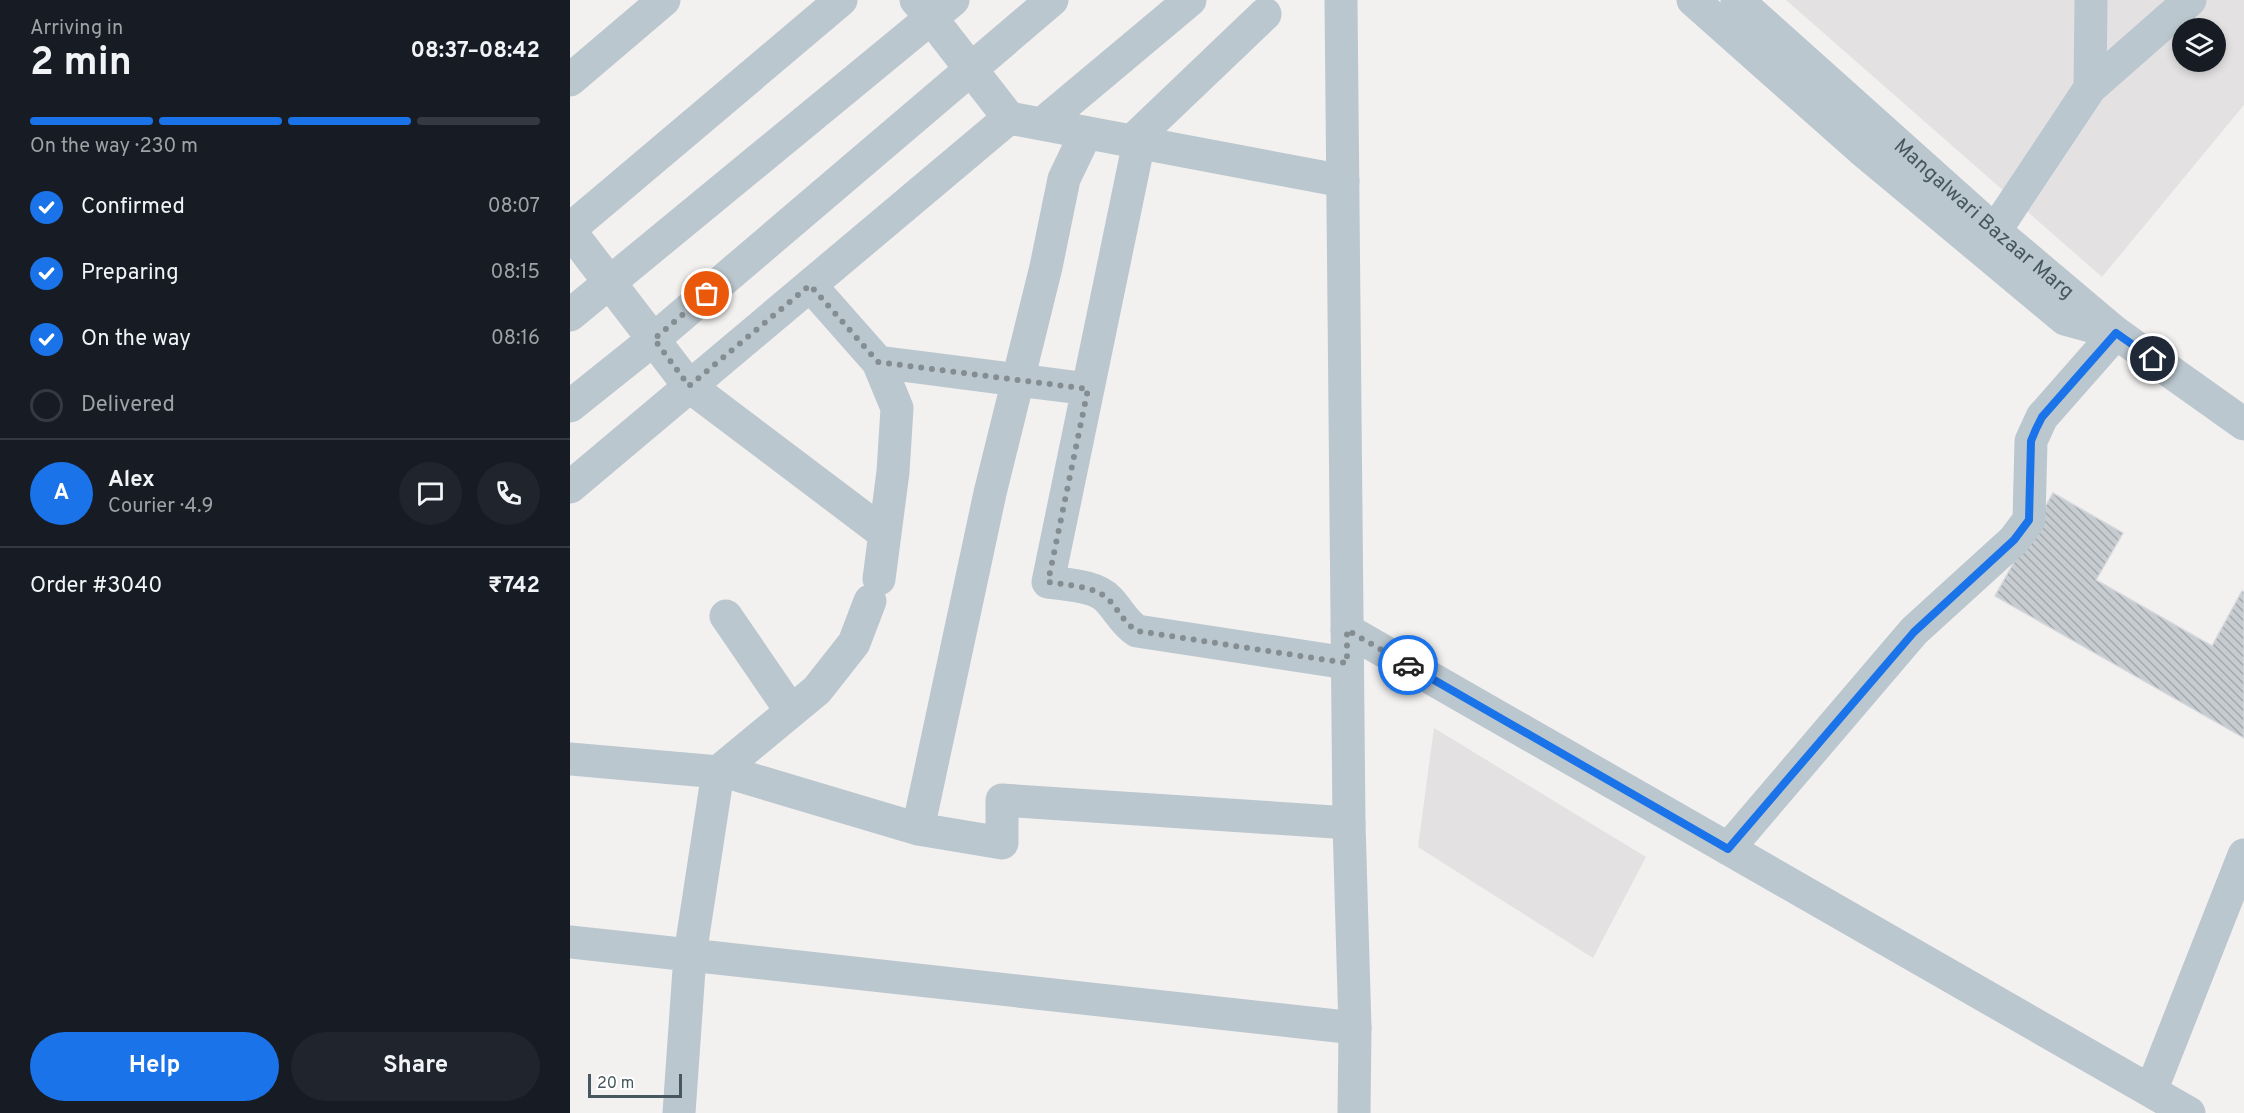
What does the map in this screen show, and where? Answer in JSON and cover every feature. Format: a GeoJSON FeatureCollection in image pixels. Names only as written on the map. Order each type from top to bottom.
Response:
{"type":"FeatureCollection","features":[{"type":"Feature","properties":{"kind":"street"},"geometry":{"type":"LineString","coordinates":[[570,80],[664,0]]}},
{"type":"Feature","properties":{"kind":"street"},"geometry":{"type":"LineString","coordinates":[[842,0],[570,230],[689,386],[885,534]]}},
{"type":"Feature","properties":{"kind":"street"},"geometry":{"type":"LineString","coordinates":[[570,406],[654,339],[1052,0]]}},
{"type":"Feature","properties":{"kind":"street"},"geometry":{"type":"LineString","coordinates":[[1042,124],[1190,0]]}},
{"type":"Feature","properties":{"kind":"street"},"geometry":{"type":"LineString","coordinates":[[1341,0],[1349,823],[1355,1028],[1354,1113]]}},
{"type":"Feature","properties":{"kind":"street"},"geometry":{"type":"LineString","coordinates":[[1694,0],[1861,149],[2065,319],[2116,333],[2042,417],[2034,433],[2029,462],[2031,493],[2029,520],[2014,540],[1914,632],[1728,849]]}},
{"type":"Feature","properties":{"kind":"street","name":"Mangalwari Bazaar Marg"},"geometry":{"type":"LineString","coordinates":[[1737,0],[1995,231],[2116,333],[2244,424]]}},
{"type":"Feature","properties":{"kind":"street"},"geometry":{"type":"LineString","coordinates":[[2090,88],[2091,0]]}},
{"type":"Feature","properties":{"kind":"street"},"geometry":{"type":"LineString","coordinates":[[1995,231],[2090,88],[2190,0]]}},
{"type":"Feature","properties":{"kind":"street"},"geometry":{"type":"LineString","coordinates":[[570,315],[933,6],[972,70],[1009,118],[1343,181]]}},
{"type":"Feature","properties":{"kind":"street"},"geometry":{"type":"LineString","coordinates":[[1265,15],[1136,141],[1048,582],[1091,590],[1107,597],[1127,624],[1137,631],[1347,663]]}},
{"type":"Feature","properties":{"kind":"street"},"geometry":{"type":"LineString","coordinates":[[570,487],[1009,118]]}},
{"type":"Feature","properties":{"kind":"street"},"geometry":{"type":"LineString","coordinates":[[918,829],[990,493],[1064,179],[1086,133]]}},
{"type":"Feature","properties":{"kind":"street"},"geometry":{"type":"LineString","coordinates":[[679,1113],[690,955],[718,771],[817,690],[854,644],[874,590],[885,534],[893,472],[897,408],[878,362],[810,285]]}},
{"type":"Feature","properties":{"kind":"street"},"geometry":{"type":"LineString","coordinates":[[878,362],[1088,389]]}},
{"type":"Feature","properties":{"kind":"street"},"geometry":{"type":"LineString","coordinates":[[726,616],[791,711]]}},
{"type":"Feature","properties":{"kind":"street"},"geometry":{"type":"LineString","coordinates":[[1347,630],[2189,1113]]}},
{"type":"Feature","properties":{"kind":"street"},"geometry":{"type":"LineString","coordinates":[[570,759],[730,773],[918,829],[1002,843],[1002,800],[1349,823]]}},
{"type":"Feature","properties":{"kind":"street"},"geometry":{"type":"LineString","coordinates":[[2151,1091],[2244,855]]}},
{"type":"Feature","properties":{"kind":"street"},"geometry":{"type":"LineString","coordinates":[[570,942],[1355,1028]]}},
{"type":"Feature","properties":{"kind":"shaded area"},"geometry":{"type":"Polygon","coordinates":[[[1786,0],[2244,0],[2244,105],[2102,277],[1786,0]]]}},
{"type":"Feature","properties":{"kind":"shaded area"},"geometry":{"type":"Polygon","coordinates":[[[1434,728],[1646,857],[1593,958],[1418,847],[1434,728]]]}},
{"type":"Feature","properties":{"kind":"building"},"geometry":{"type":"Polygon","coordinates":[[[2053,493],[2123,533],[2096,580],[2212,646],[2242,591],[2244,592],[2244,738],[1995,596],[2053,493]]]}},
{"type":"Feature","properties":{"kind":"way so far"},"geometry":{"type":"LineString","coordinates":[[707,294],[654,339],[689,386],[810,285],[878,362],[1088,389],[1048,582],[1091,590],[1107,597],[1127,624],[1137,631],[1347,663],[1347,630],[1408,665]]}},
{"type":"Feature","properties":{"kind":"route"},"geometry":{"type":"LineString","coordinates":[[1408,665],[1728,849],[1914,632],[2014,540],[2029,520],[2031,441],[2042,417],[2116,333],[2153,359]]}}]}
